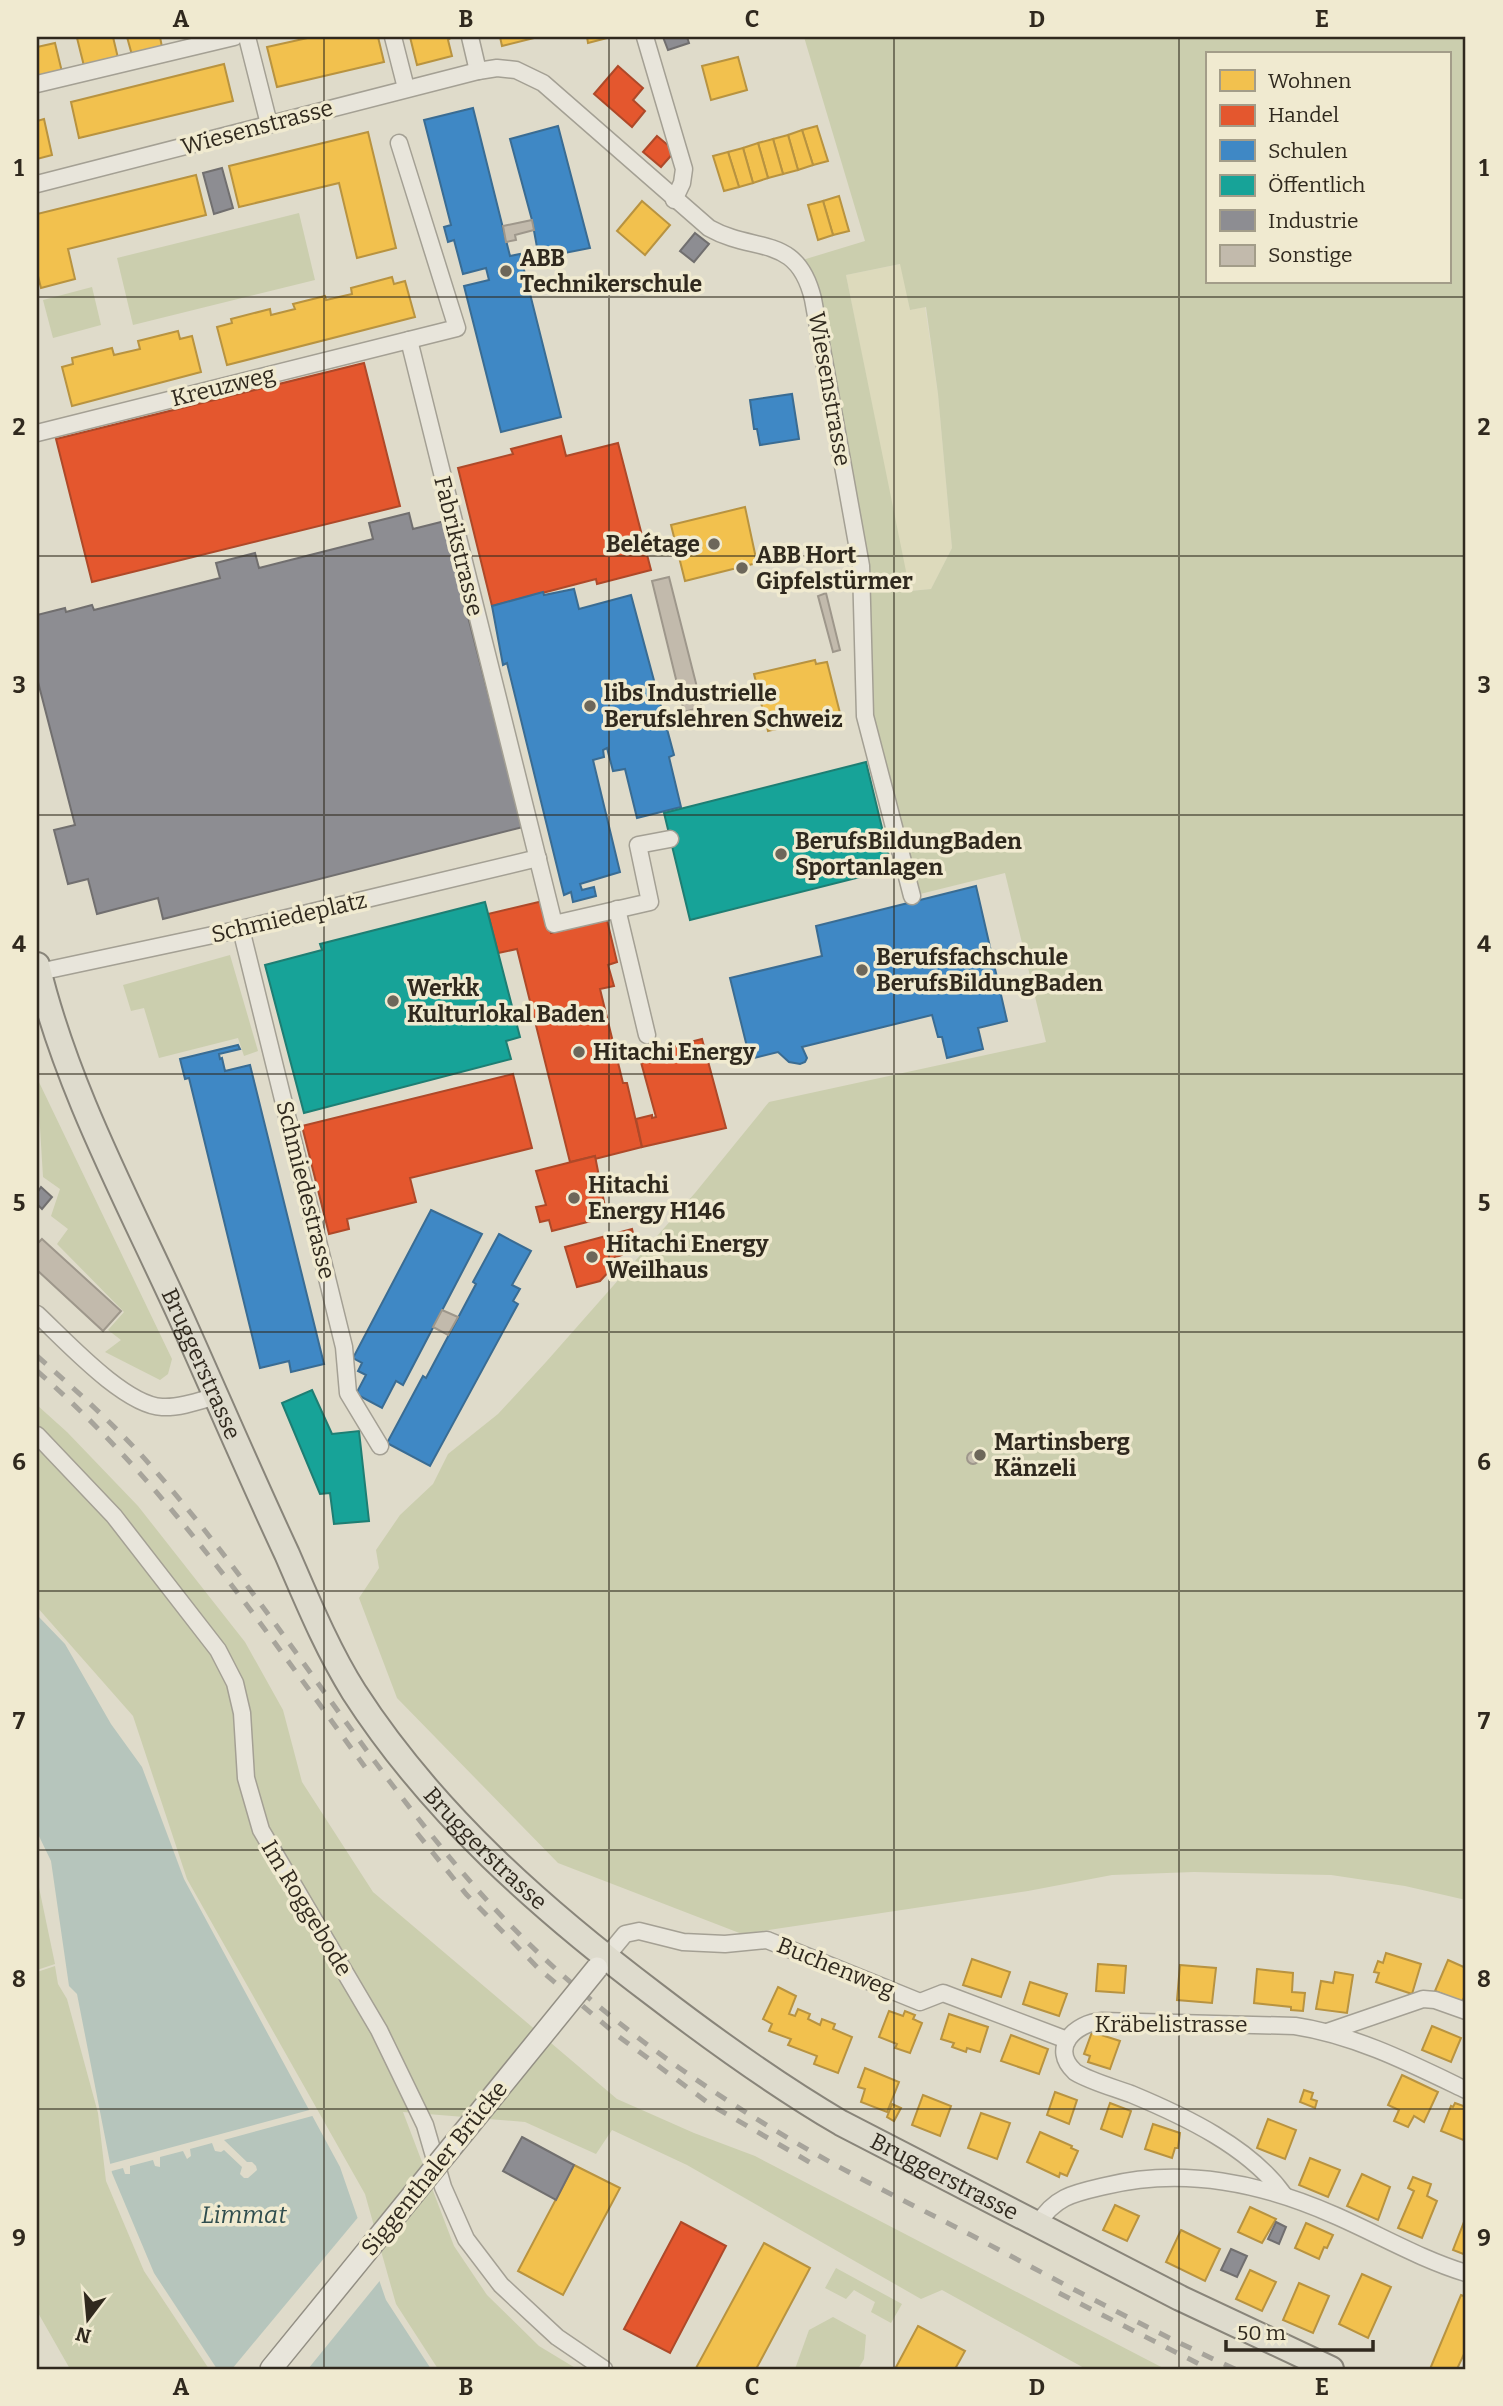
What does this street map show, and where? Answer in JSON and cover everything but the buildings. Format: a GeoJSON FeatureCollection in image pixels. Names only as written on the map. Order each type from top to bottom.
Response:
{"type":"FeatureCollection","features":[{"type":"Feature","properties":{"kind":"main road","name":"Bruggerstrasse"},"geometry":{"type":"LineString","coordinates":[[38,969],[54,1024],[97,1132],[311,1609],[354,1692],[399,1754],[453,1818],[601,1962],[798,2098],[841,2123],[1215,2316],[1331,2369]]}},
{"type":"Feature","properties":{"kind":"main road","name":"Siggenthaler Brücke"},"geometry":{"type":"LineString","coordinates":[[271,2369],[601,1962]]}},
{"type":"Feature","properties":{"kind":"street"},"geometry":{"type":"LineString","coordinates":[[37,84],[233,37]]}},
{"type":"Feature","properties":{"kind":"street"},"geometry":{"type":"LineString","coordinates":[[247,37],[269,124]]}},
{"type":"Feature","properties":{"kind":"street"},"geometry":{"type":"LineString","coordinates":[[393,37],[406,88]]}},
{"type":"Feature","properties":{"kind":"street"},"geometry":{"type":"LineString","coordinates":[[470,37],[478,71]]}},
{"type":"Feature","properties":{"kind":"street"},"geometry":{"type":"LineString","coordinates":[[645,37],[684,169],[682,183],[674,200]]}},
{"type":"Feature","properties":{"kind":"street","name":"Wiesenstrasse"},"geometry":{"type":"LineString","coordinates":[[37,184],[406,88],[497,68],[516,70],[543,83],[674,200],[715,232],[772,248],[788,256],[803,272],[811,292],[861,566],[865,716],[912,896]]}},
{"type":"Feature","properties":{"kind":"street"},"geometry":{"type":"LineString","coordinates":[[399,143],[457,328],[409,341]]}},
{"type":"Feature","properties":{"kind":"street","name":"Kreuzweg"},"geometry":{"type":"LineString","coordinates":[[37,433],[409,341]]}},
{"type":"Feature","properties":{"kind":"street","name":"Fabrikstrasse"},"geometry":{"type":"LineString","coordinates":[[409,341],[554,924],[650,902],[638,845],[670,839]]}},
{"type":"Feature","properties":{"kind":"street","name":"Schmiedeplatz"},"geometry":{"type":"LineString","coordinates":[[38,969],[241,929],[538,858]]}},
{"type":"Feature","properties":{"kind":"street"},"geometry":{"type":"LineString","coordinates":[[617,909],[648,1035]]}},
{"type":"Feature","properties":{"kind":"street","name":"Schmiedestrasse"},"geometry":{"type":"LineString","coordinates":[[241,929],[344,1347],[347,1388],[380,1446]]}},
{"type":"Feature","properties":{"kind":"street"},"geometry":{"type":"LineString","coordinates":[[37,1314],[104,1376],[130,1396],[164,1407],[216,1396]]}},
{"type":"Feature","properties":{"kind":"street","name":"Im Roggebode"},"geometry":{"type":"LineString","coordinates":[[37,1434],[114,1517],[218,1650],[235,1683],[242,1713],[247,1778],[261,1830],[379,2030],[425,2126],[443,2187],[466,2239],[501,2285],[557,2337],[604,2369]]}},
{"type":"Feature","properties":{"kind":"street","name":"Buchenweg"},"geometry":{"type":"LineString","coordinates":[[601,1962],[625,1934],[639,1931],[684,1942],[725,1944],[767,1940],[920,2002],[943,1993],[1067,2040]]}},
{"type":"Feature","properties":{"kind":"street"},"geometry":{"type":"LineString","coordinates":[[1327,2032],[1423,1999],[1435,2000],[1466,2011]]}},
{"type":"Feature","properties":{"kind":"street","name":"Kräbelistrasse"},"geometry":{"type":"LineString","coordinates":[[1284,2195],[1260,2167],[1209,2132],[1179,2115],[1075,2071],[1070,2067],[1066,2055],[1067,2040],[1072,2032],[1082,2025],[1102,2021],[1278,2024],[1327,2032],[1358,2042],[1466,2090]]}},
{"type":"Feature","properties":{"kind":"street"},"geometry":{"type":"LineString","coordinates":[[1038,2224],[1051,2205],[1066,2197],[1145,2178],[1202,2178],[1284,2195],[1334,2215],[1429,2260],[1466,2273]]}},
{"type":"Feature","properties":{"kind":"shaded area"},"geometry":{"type":"Polygon","coordinates":[[[901,264],[910,310],[925,307],[938,394],[952,548],[931,589],[909,591],[846,275],[901,264]]]}},
{"type":"Feature","properties":{"kind":"green space"},"geometry":{"type":"Polygon","coordinates":[[[804,37],[1466,37],[1466,1900],[1405,1886],[1331,1875],[1194,1872],[1112,1875],[1028,1891],[742,1934],[558,1863],[397,1698],[359,1598],[379,1568],[376,1550],[400,1515],[433,1484],[448,1454],[498,1414],[546,1362],[695,1193],[769,1102],[1046,1042],[1005,873],[912,896],[871,744],[863,595],[813,299],[796,262],[865,241],[804,37]],[[900,264],[846,275],[910,591],[931,589],[952,548],[938,394],[926,307],[910,310],[900,264]]]}},
{"type":"Feature","properties":{"kind":"green space"},"geometry":{"type":"Polygon","coordinates":[[[299,213],[315,280],[133,325],[117,258],[299,213]]]}},
{"type":"Feature","properties":{"kind":"green space"},"geometry":{"type":"Polygon","coordinates":[[[92,287],[101,325],[53,338],[43,300],[92,287]]]}},
{"type":"Feature","properties":{"kind":"green space"},"geometry":{"type":"Polygon","coordinates":[[[230,955],[258,1051],[244,1056],[238,1038],[159,1058],[144,1008],[131,1011],[123,985],[230,955]]]}},
{"type":"Feature","properties":{"kind":"green space"},"geometry":{"type":"Polygon","coordinates":[[[37,1078],[172,1359],[168,1374],[160,1380],[105,1352],[121,1340],[108,1330],[124,1312],[57,1244],[68,1229],[51,1216],[60,1189],[43,1177],[37,1078]]]}},
{"type":"Feature","properties":{"kind":"green space"},"geometry":{"type":"Polygon","coordinates":[[[37,1405],[67,1432],[138,1506],[245,1642],[283,1710],[302,1782],[373,1892],[617,2099],[755,2156],[1165,2369],[1086,2369],[942,2290],[921,2299],[687,2165],[612,2130],[596,2154],[525,2122],[403,2112],[454,2246],[487,2295],[539,2346],[577,2369],[438,2369],[396,2304],[365,2194],[187,1879],[133,1716],[37,1607],[37,1405]]]}},
{"type":"Feature","properties":{"kind":"green space"},"geometry":{"type":"Polygon","coordinates":[[[37,1878],[55,1964],[37,1970],[37,1878]]]}},
{"type":"Feature","properties":{"kind":"green space"},"geometry":{"type":"Polygon","coordinates":[[[55,1966],[58,1984],[67,1999],[98,2113],[106,2181],[144,2271],[209,2369],[70,2369],[37,2311],[37,1972],[55,1966]]]}},
{"type":"Feature","properties":{"kind":"green space"},"geometry":{"type":"Polygon","coordinates":[[[836,2268],[902,2304],[891,2323],[871,2312],[875,2302],[854,2290],[846,2299],[825,2288],[836,2268]]]}},
{"type":"Feature","properties":{"kind":"green space"},"geometry":{"type":"Polygon","coordinates":[[[833,2317],[866,2335],[864,2359],[858,2369],[795,2369],[809,2330],[833,2317]]]}},
{"type":"Feature","properties":{"kind":"water","name":"Limmat"},"geometry":{"type":"Polygon","coordinates":[[[37,1615],[65,1644],[111,1724],[142,1767],[184,1879],[340,2167],[386,2300],[431,2369],[217,2369],[154,2273],[112,2173],[77,1994],[69,1986],[51,1861],[37,1832],[37,1615]]]}},
{"type":"Feature","properties":{"kind":"pier"},"geometry":{"type":"Polygon","coordinates":[[[313,2109],[316,2115],[224,2140],[247,2162],[256,2166],[257,2170],[248,2178],[240,2174],[242,2167],[224,2150],[215,2151],[212,2143],[190,2149],[191,2156],[187,2159],[183,2151],[160,2157],[160,2167],[155,2166],[153,2160],[130,2166],[130,2174],[125,2174],[123,2168],[108,2172],[106,2165],[313,2109]]]}},
{"type":"Feature","properties":{"kind":"pier"},"geometry":{"type":"Polygon","coordinates":[[[360,2215],[382,2278],[308,2369],[232,2369],[360,2215]]]}},
{"type":"Feature","properties":{"kind":"railway"},"geometry":{"type":"LineString","coordinates":[[37,1356],[96,1410],[152,1467],[235,1570],[432,1836],[512,1927],[591,2000],[633,2034],[722,2097],[814,2153],[1102,2304],[1235,2369]]}},
{"type":"Feature","properties":{"kind":"railway"},"geometry":{"type":"LineString","coordinates":[[37,1371],[129,1461],[171,1510],[251,1611],[365,1767]]}},
{"type":"Feature","properties":{"kind":"railway"},"geometry":{"type":"LineString","coordinates":[[417,1833],[466,1894],[538,1968],[618,2036],[711,2105],[811,2163]]}},
{"type":"Feature","properties":{"kind":"railway"},"geometry":{"type":"LineString","coordinates":[[1059,2293],[1209,2369]]}},
{"type":"Feature","properties":{"kind":"place","name":"ABB Technikerschule"},"geometry":{"type":"Point","coordinates":[506,271]}},
{"type":"Feature","properties":{"kind":"place","name":"Belétage"},"geometry":{"type":"Point","coordinates":[714,544]}},
{"type":"Feature","properties":{"kind":"place","name":"ABB Hort Gipfelstürmer"},"geometry":{"type":"Point","coordinates":[742,568]}},
{"type":"Feature","properties":{"kind":"place","name":"libs Industrielle Berufslehren Schweiz"},"geometry":{"type":"Point","coordinates":[590,706]}},
{"type":"Feature","properties":{"kind":"place","name":"BerufsBildungBaden Sportanlagen"},"geometry":{"type":"Point","coordinates":[781,854]}},
{"type":"Feature","properties":{"kind":"place","name":"Berufsfachschule BerufsBildungBaden"},"geometry":{"type":"Point","coordinates":[862,970]}},
{"type":"Feature","properties":{"kind":"place","name":"Werkk Kulturlokal Baden"},"geometry":{"type":"Point","coordinates":[393,1001]}},
{"type":"Feature","properties":{"kind":"place","name":"Hitachi Energy"},"geometry":{"type":"Point","coordinates":[579,1052]}},
{"type":"Feature","properties":{"kind":"place","name":"Hitachi Energy H146"},"geometry":{"type":"Point","coordinates":[574,1198]}},
{"type":"Feature","properties":{"kind":"place","name":"Hitachi Energy Weilhaus"},"geometry":{"type":"Point","coordinates":[592,1257]}},
{"type":"Feature","properties":{"kind":"place","name":"Martinsberg Känzeli"},"geometry":{"type":"Point","coordinates":[980,1455]}}]}
